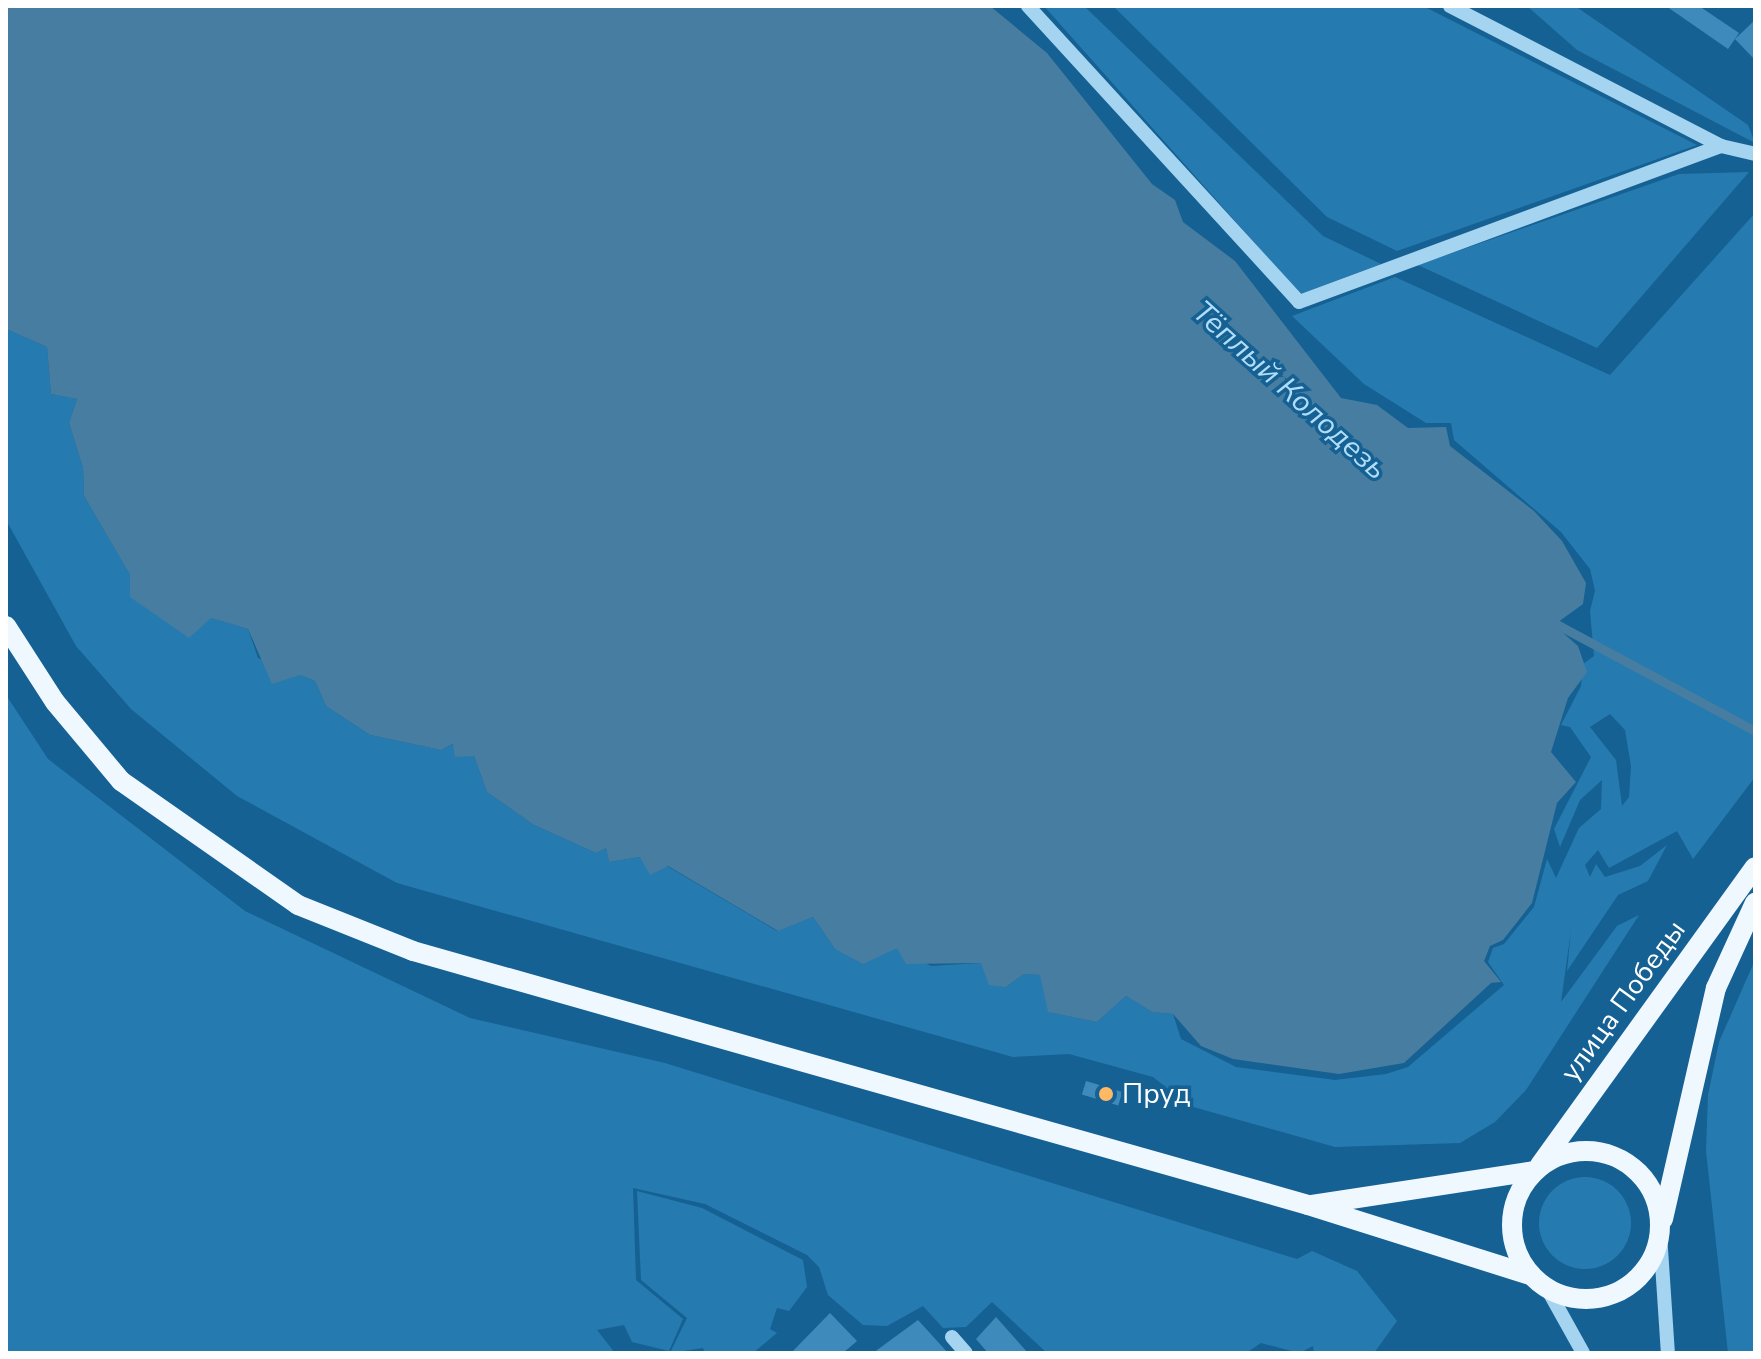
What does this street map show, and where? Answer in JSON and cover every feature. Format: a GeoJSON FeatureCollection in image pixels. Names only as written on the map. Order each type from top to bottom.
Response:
{"type":"FeatureCollection","features":[{"type":"Feature","properties":{"kind":"main road"},"geometry":{"type":"LineString","coordinates":[[6,626],[55,702],[121,781],[298,905],[413,951],[1308,1205],[1530,1275],[1548,1290],[1570,1298],[1615,1294],[1652,1259],[1716,988],[1755,903]]}},
{"type":"Feature","properties":{"kind":"main road","name":"улица Победы"},"geometry":{"type":"LineString","coordinates":[[1536,1170],[1755,867]]}},
{"type":"Feature","properties":{"kind":"main road"},"geometry":{"type":"LineString","coordinates":[[1308,1205],[1536,1170],[1582,1151],[1631,1166],[1648,1185],[1660,1234]]}},
{"type":"Feature","properties":{"kind":"main road"},"geometry":{"type":"LineString","coordinates":[[1530,1275],[1511,1234],[1521,1188],[1536,1170]]}},
{"type":"Feature","properties":{"kind":"street"},"geometry":{"type":"LineString","coordinates":[[1028,6],[1299,302],[1721,146]]}},
{"type":"Feature","properties":{"kind":"street"},"geometry":{"type":"LineString","coordinates":[[1450,6],[1721,146],[1755,154]]}},
{"type":"Feature","properties":{"kind":"street"},"geometry":{"type":"LineString","coordinates":[[1660,1234],[1668,1353]]}},
{"type":"Feature","properties":{"kind":"street"},"geometry":{"type":"LineString","coordinates":[[1548,1290],[1583,1353]]}},
{"type":"Feature","properties":{"kind":"street"},"geometry":{"type":"LineString","coordinates":[[952,1337],[966,1353]]}},
{"type":"Feature","properties":{"kind":"shaded area"},"geometry":{"type":"Polygon","coordinates":[[[1044,6],[1084,6],[1323,236],[1381,264],[1300,294],[1044,6]]]}},
{"type":"Feature","properties":{"kind":"shaded area"},"geometry":{"type":"Polygon","coordinates":[[[1113,6],[1423,6],[1697,145],[1397,251],[1327,217],[1113,6]]]}},
{"type":"Feature","properties":{"kind":"shaded area"},"geometry":{"type":"Polygon","coordinates":[[[1527,6],[1575,6],[1748,125],[1755,143],[1577,50],[1527,6]]]}},
{"type":"Feature","properties":{"kind":"shaded area"},"geometry":{"type":"Polygon","coordinates":[[[1749,172],[1597,348],[1418,265],[1679,174],[1749,172]]]}},
{"type":"Feature","properties":{"kind":"shaded area"},"geometry":{"type":"Polygon","coordinates":[[[1755,213],[1755,777],[1693,859],[1677,831],[1609,868],[1598,850],[1585,865],[1590,877],[1596,864],[1605,877],[1640,866],[1667,845],[1648,881],[1618,895],[1567,971],[1571,930],[1561,1002],[1617,926],[1639,915],[1526,1090],[1495,1122],[1460,1143],[1335,1147],[1190,1106],[1153,1077],[1069,1054],[1013,1057],[397,883],[237,796],[131,709],[76,646],[6,520],[6,329],[47,347],[51,394],[77,399],[69,423],[83,468],[84,496],[130,575],[211,618],[248,629],[258,658],[315,681],[326,706],[370,735],[441,750],[454,744],[474,756],[487,792],[534,825],[596,853],[606,848],[609,862],[640,857],[667,866],[777,931],[813,917],[835,949],[897,948],[931,966],[981,963],[1006,987],[1024,974],[1041,975],[1049,1012],[1097,1022],[1126,996],[1152,1012],[1173,1014],[1181,1039],[1236,1067],[1335,1080],[1386,1074],[1408,1067],[1504,985],[1488,962],[1493,948],[1504,944],[1534,907],[1547,859],[1556,878],[1579,828],[1601,809],[1602,780],[1580,800],[1560,847],[1554,829],[1591,757],[1570,727],[1561,725],[1581,686],[1583,664],[1594,656],[1590,611],[1595,591],[1590,569],[1561,532],[1454,440],[1451,423],[1426,423],[1364,384],[1292,316],[1395,277],[1610,375],[1755,213]],[[1610,714],[1590,727],[1616,760],[1622,806],[1629,797],[1631,766],[1625,730],[1610,714]]]}},
{"type":"Feature","properties":{"kind":"shaded area"},"geometry":{"type":"Polygon","coordinates":[[[6,695],[48,759],[245,911],[470,1018],[665,1063],[1297,1259],[1312,1251],[1357,1271],[1397,1321],[1374,1353],[1314,1353],[1313,1346],[1299,1353],[1261,1343],[1246,1353],[1047,1353],[992,1302],[966,1327],[943,1328],[923,1306],[887,1326],[863,1325],[828,1295],[819,1267],[807,1255],[705,1204],[633,1188],[636,1280],[683,1319],[669,1351],[632,1342],[624,1325],[597,1330],[615,1353],[6,1353],[6,695]]]}},
{"type":"Feature","properties":{"kind":"shaded area"},"geometry":{"type":"Polygon","coordinates":[[[1755,960],[1755,1353],[1728,1353],[1706,1151],[1708,1095],[1719,1042],[1755,960]]]}},
{"type":"Feature","properties":{"kind":"shaded area"},"geometry":{"type":"Polygon","coordinates":[[[1585,1177],[1602,1181],[1617,1191],[1627,1206],[1631,1223],[1627,1240],[1617,1255],[1602,1265],[1585,1269],[1568,1265],[1553,1255],[1543,1240],[1539,1223],[1543,1206],[1553,1191],[1568,1181],[1585,1177]]]}},
{"type":"Feature","properties":{"kind":"shaded area"},"geometry":{"type":"Polygon","coordinates":[[[637,1191],[702,1208],[803,1260],[807,1287],[789,1311],[777,1308],[770,1329],[777,1333],[753,1353],[705,1353],[703,1348],[670,1353],[687,1318],[641,1280],[637,1191]]]}},
{"type":"Feature","properties":{"kind":"water"},"geometry":{"type":"Polygon","coordinates":[[[6,6],[990,6],[1047,53],[1152,184],[1175,200],[1183,222],[1235,261],[1341,398],[1377,405],[1408,428],[1446,427],[1450,446],[1534,511],[1562,541],[1586,583],[1583,604],[1554,625],[1578,646],[1587,672],[1568,698],[1551,752],[1576,782],[1557,803],[1532,903],[1503,940],[1490,946],[1484,961],[1501,982],[1491,983],[1404,1063],[1339,1074],[1233,1059],[1201,1046],[1173,1014],[1152,1012],[1126,996],[1097,1022],[1048,1012],[1040,975],[1024,974],[1006,987],[989,985],[981,963],[906,964],[897,948],[863,964],[835,949],[813,917],[778,931],[668,866],[650,875],[640,857],[609,862],[606,848],[596,853],[534,825],[487,792],[474,756],[455,757],[453,744],[441,750],[370,735],[326,706],[315,681],[300,675],[272,684],[248,629],[211,618],[189,638],[130,597],[130,575],[84,496],[83,468],[69,423],[77,399],[51,394],[47,347],[6,329],[6,6]]]}},
{"type":"Feature","properties":{"kind":"building"},"geometry":{"type":"Polygon","coordinates":[[[1666,6],[1699,6],[1739,33],[1728,49],[1666,6]]]}},
{"type":"Feature","properties":{"kind":"building"},"geometry":{"type":"Polygon","coordinates":[[[1755,20],[1755,60],[1735,39],[1755,20]]]}},
{"type":"Feature","properties":{"kind":"building"},"geometry":{"type":"Polygon","coordinates":[[[1086,1081],[1122,1092],[1118,1105],[1082,1094],[1086,1081]]]}},
{"type":"Feature","properties":{"kind":"building"},"geometry":{"type":"Polygon","coordinates":[[[830,1313],[857,1341],[843,1353],[791,1353],[830,1313]]]}},
{"type":"Feature","properties":{"kind":"building"},"geometry":{"type":"Polygon","coordinates":[[[996,1317],[1028,1353],[988,1353],[976,1339],[996,1317]]]}},
{"type":"Feature","properties":{"kind":"building"},"geometry":{"type":"Polygon","coordinates":[[[918,1320],[948,1353],[873,1353],[918,1320]]]}},
{"type":"Feature","properties":{"kind":"waterway","name":"Тёплый Колодезь"},"geometry":{"type":"LineString","coordinates":[[1547,619],[1755,731]]}},
{"type":"Feature","properties":{"kind":"place","name":"Пруд"},"geometry":{"type":"Point","coordinates":[1106,1094]}}]}
